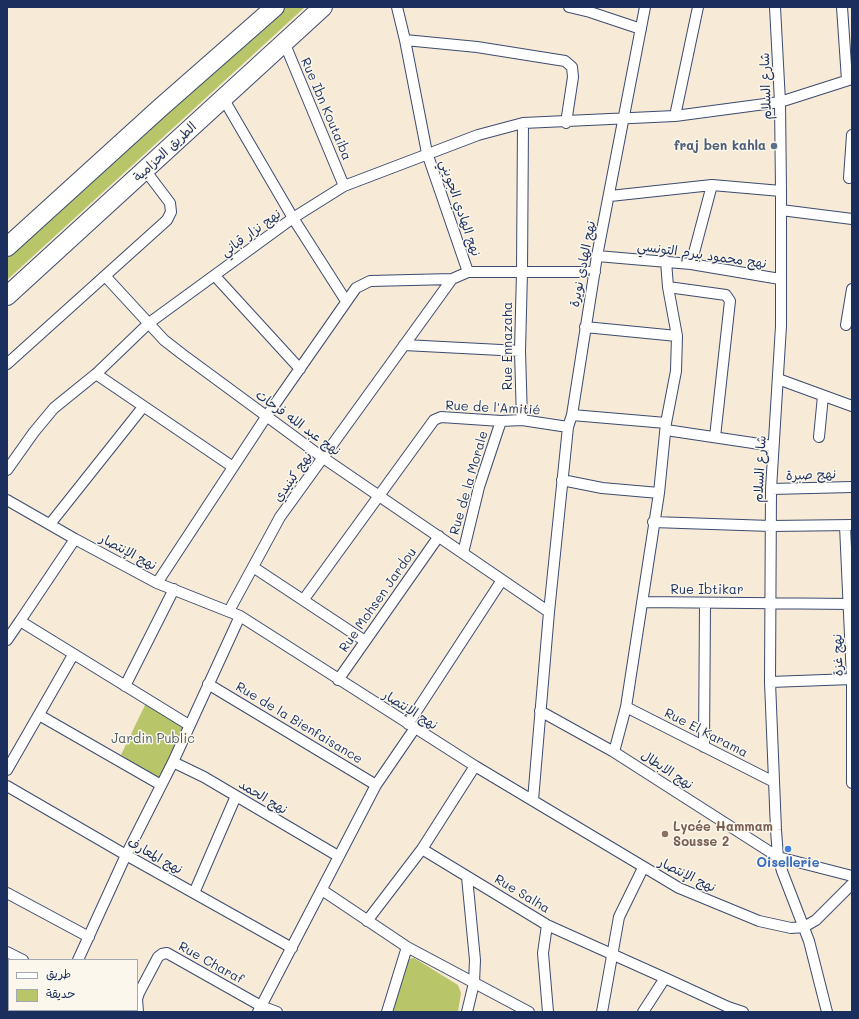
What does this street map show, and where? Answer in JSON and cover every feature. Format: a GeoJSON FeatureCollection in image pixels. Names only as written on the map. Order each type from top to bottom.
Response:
{"type":"FeatureCollection","features":[{"type":"Feature","properties":{"kind":"highway"},"geometry":{"type":"LineString","coordinates":[[7,247],[160,108],[275,7]]}},
{"type":"Feature","properties":{"kind":"highway","name":"الطريق الحزامية"},"geometry":{"type":"LineString","coordinates":[[7,296],[323,7]]}},
{"type":"Feature","properties":{"kind":"street"},"geometry":{"type":"LineString","coordinates":[[397,7],[427,153]]}},
{"type":"Feature","properties":{"kind":"street"},"geometry":{"type":"LineString","coordinates":[[569,7],[590,12],[641,29]]}},
{"type":"Feature","properties":{"kind":"street","name":"نهج الهادي نويرة"},"geometry":{"type":"LineString","coordinates":[[572,415],[597,256],[610,196],[623,118],[645,7]]}},
{"type":"Feature","properties":{"kind":"street"},"geometry":{"type":"LineString","coordinates":[[674,116],[698,7]]}},
{"type":"Feature","properties":{"kind":"street","name":"شارع السلام"},"geometry":{"type":"LineString","coordinates":[[775,7],[780,102],[781,326],[771,489],[770,682],[774,782],[778,857],[804,927],[827,1012]]}},
{"type":"Feature","properties":{"kind":"street"},"geometry":{"type":"LineString","coordinates":[[842,7],[849,79]]}},
{"type":"Feature","properties":{"kind":"street"},"geometry":{"type":"LineString","coordinates":[[405,40],[477,46],[565,61],[572,67],[573,77],[566,123]]}},
{"type":"Feature","properties":{"kind":"street","name":"Rue Ibn Koutaiba"},"geometry":{"type":"LineString","coordinates":[[284,42],[344,186]]}},
{"type":"Feature","properties":{"kind":"street","name":"نهج نزار قباني"},"geometry":{"type":"LineString","coordinates":[[7,470],[34,432],[54,408],[96,374],[149,323],[293,218],[344,186],[427,153],[478,135],[523,123],[566,123],[623,118],[674,116],[780,102],[849,79]]}},
{"type":"Feature","properties":{"kind":"street"},"geometry":{"type":"LineString","coordinates":[[223,98],[293,218],[346,301]]}},
{"type":"Feature","properties":{"kind":"street","name":"Rue Ennazaha"},"geometry":{"type":"LineString","coordinates":[[522,420],[520,351],[523,123]]}},
{"type":"Feature","properties":{"kind":"street"},"geometry":{"type":"LineString","coordinates":[[849,178],[852,135]]}},
{"type":"Feature","properties":{"kind":"street","name":"نهج الهادي الجويني"},"geometry":{"type":"LineString","coordinates":[[427,153],[468,272]]}},
{"type":"Feature","properties":{"kind":"street"},"geometry":{"type":"LineString","coordinates":[[7,364],[106,277],[167,220],[171,212],[170,203],[145,170]]}},
{"type":"Feature","properties":{"kind":"street"},"geometry":{"type":"LineString","coordinates":[[610,196],[716,184],[781,191]]}},
{"type":"Feature","properties":{"kind":"street"},"geometry":{"type":"LineString","coordinates":[[691,264],[712,185]]}},
{"type":"Feature","properties":{"kind":"street"},"geometry":{"type":"LineString","coordinates":[[781,210],[852,219]]}},
{"type":"Feature","properties":{"kind":"street","name":"نهج محمود بيرم التونسي"},"geometry":{"type":"LineString","coordinates":[[597,256],[691,264],[780,279]]}},
{"type":"Feature","properties":{"kind":"street"},"geometry":{"type":"LineString","coordinates":[[614,752],[626,707],[653,522],[659,493],[666,426],[676,370],[677,336],[668,287],[666,261]]}},
{"type":"Feature","properties":{"kind":"street"},"geometry":{"type":"LineString","coordinates":[[157,583],[232,467],[356,288],[370,281],[452,279],[468,272],[595,272]]}},
{"type":"Feature","properties":{"kind":"street"},"geometry":{"type":"LineString","coordinates":[[215,276],[300,369]]}},
{"type":"Feature","properties":{"kind":"street","name":"نهج عبد الله فرحات"},"geometry":{"type":"LineString","coordinates":[[106,277],[164,340],[182,354],[322,457],[549,612]]}},
{"type":"Feature","properties":{"kind":"street","name":"نهج كينيدي"},"geometry":{"type":"LineString","coordinates":[[229,611],[280,517],[452,279]]}},
{"type":"Feature","properties":{"kind":"street"},"geometry":{"type":"LineString","coordinates":[[668,287],[726,295],[730,301],[715,437]]}},
{"type":"Feature","properties":{"kind":"street"},"geometry":{"type":"LineString","coordinates":[[846,325],[852,289]]}},
{"type":"Feature","properties":{"kind":"street"},"geometry":{"type":"LineString","coordinates":[[585,327],[677,336]]}},
{"type":"Feature","properties":{"kind":"street"},"geometry":{"type":"LineString","coordinates":[[404,345],[520,351]]}},
{"type":"Feature","properties":{"kind":"street"},"geometry":{"type":"LineString","coordinates":[[96,374],[142,407],[232,467]]}},
{"type":"Feature","properties":{"kind":"street"},"geometry":{"type":"LineString","coordinates":[[778,379],[852,406]]}},
{"type":"Feature","properties":{"kind":"street"},"geometry":{"type":"LineString","coordinates":[[820,436],[823,396]]}},
{"type":"Feature","properties":{"kind":"street"},"geometry":{"type":"LineString","coordinates":[[50,524],[142,407]]}},
{"type":"Feature","properties":{"kind":"street"},"geometry":{"type":"LineString","coordinates":[[533,800],[562,480],[568,427],[572,415],[666,426],[715,437],[773,446]]}},
{"type":"Feature","properties":{"kind":"street","name":"Rue de l'Amitié"},"geometry":{"type":"LineString","coordinates":[[304,598],[434,420],[441,417],[501,421],[522,420],[568,427]]}},
{"type":"Feature","properties":{"kind":"street","name":"Rue de la Morale"},"geometry":{"type":"LineString","coordinates":[[463,553],[479,487],[501,421]]}},
{"type":"Feature","properties":{"kind":"street"},"geometry":{"type":"LineString","coordinates":[[562,480],[602,488],[659,493]]}},
{"type":"Feature","properties":{"kind":"street","name":"نهج صبرة"},"geometry":{"type":"LineString","coordinates":[[771,489],[852,487]]}},
{"type":"Feature","properties":{"kind":"street","name":"نهج الإنتصار"},"geometry":{"type":"LineString","coordinates":[[7,500],[75,539],[157,583],[240,616],[338,680],[475,766],[643,868],[679,888],[759,921],[784,927],[804,927]]}},
{"type":"Feature","properties":{"kind":"street"},"geometry":{"type":"LineString","coordinates":[[653,522],[771,526],[848,526]]}},
{"type":"Feature","properties":{"kind":"street","name":"نهج غزة"},"geometry":{"type":"LineString","coordinates":[[848,526],[852,679],[852,783]]}},
{"type":"Feature","properties":{"kind":"street","name":"Rue Mohsen Jardou"},"geometry":{"type":"LineString","coordinates":[[338,680],[439,536]]}},
{"type":"Feature","properties":{"kind":"street"},"geometry":{"type":"LineString","coordinates":[[7,640],[75,539]]}},
{"type":"Feature","properties":{"kind":"street"},"geometry":{"type":"LineString","coordinates":[[253,567],[304,598],[365,641]]}},
{"type":"Feature","properties":{"kind":"street"},"geometry":{"type":"LineString","coordinates":[[277,1012],[260,1009],[338,856],[376,785],[502,580]]}},
{"type":"Feature","properties":{"kind":"street"},"geometry":{"type":"LineString","coordinates":[[124,686],[174,589]]}},
{"type":"Feature","properties":{"kind":"street","name":"Rue Ibtikar"},"geometry":{"type":"LineString","coordinates":[[642,602],[705,604],[850,604]]}},
{"type":"Feature","properties":{"kind":"street"},"geometry":{"type":"LineString","coordinates":[[704,747],[705,604]]}},
{"type":"Feature","properties":{"kind":"street"},"geometry":{"type":"LineString","coordinates":[[78,959],[126,855],[174,762],[189,725],[240,616]]}},
{"type":"Feature","properties":{"kind":"street"},"geometry":{"type":"LineString","coordinates":[[20,621],[189,725]]}},
{"type":"Feature","properties":{"kind":"street"},"geometry":{"type":"LineString","coordinates":[[7,770],[73,655]]}},
{"type":"Feature","properties":{"kind":"street"},"geometry":{"type":"LineString","coordinates":[[770,682],[852,679]]}},
{"type":"Feature","properties":{"kind":"street","name":"Rue de la Bienfaisance"},"geometry":{"type":"LineString","coordinates":[[208,684],[376,785]]}},
{"type":"Feature","properties":{"kind":"street","name":"Rue El Karama"},"geometry":{"type":"LineString","coordinates":[[626,707],[774,782]]}},
{"type":"Feature","properties":{"kind":"street","name":"نهج الابطال"},"geometry":{"type":"LineString","coordinates":[[540,711],[614,752],[778,857],[852,876]]}},
{"type":"Feature","properties":{"kind":"street"},"geometry":{"type":"LineString","coordinates":[[39,715],[161,785]]}},
{"type":"Feature","properties":{"kind":"street","name":"نهج الحمد"},"geometry":{"type":"LineString","coordinates":[[174,762],[236,796],[338,856]]}},
{"type":"Feature","properties":{"kind":"street"},"geometry":{"type":"LineString","coordinates":[[367,921],[422,849],[475,766]]}},
{"type":"Feature","properties":{"kind":"street","name":"نهج المعارف"},"geometry":{"type":"LineString","coordinates":[[7,786],[292,948]]}},
{"type":"Feature","properties":{"kind":"street"},"geometry":{"type":"LineString","coordinates":[[194,893],[236,796]]}},
{"type":"Feature","properties":{"kind":"street","name":"Rue Salha"},"geometry":{"type":"LineString","coordinates":[[422,849],[547,924],[664,978],[728,1010],[743,1012]]}},
{"type":"Feature","properties":{"kind":"street"},"geometry":{"type":"LineString","coordinates":[[602,1012],[619,917],[643,868]]}},
{"type":"Feature","properties":{"kind":"street"},"geometry":{"type":"LineString","coordinates":[[467,877],[475,960],[474,983],[467,1012]]}},
{"type":"Feature","properties":{"kind":"street"},"geometry":{"type":"LineString","coordinates":[[804,927],[816,920],[852,884]]}},
{"type":"Feature","properties":{"kind":"street"},"geometry":{"type":"LineString","coordinates":[[322,890],[407,947],[529,1012]]}},
{"type":"Feature","properties":{"kind":"street"},"geometry":{"type":"LineString","coordinates":[[7,893],[89,937]]}},
{"type":"Feature","properties":{"kind":"street"},"geometry":{"type":"LineString","coordinates":[[547,924],[544,953],[548,1012]]}},
{"type":"Feature","properties":{"kind":"street"},"geometry":{"type":"LineString","coordinates":[[387,1012],[407,947]]}},
{"type":"Feature","properties":{"kind":"street"},"geometry":{"type":"LineString","coordinates":[[7,952],[21,959]]}},
{"type":"Feature","properties":{"kind":"street","name":"Rue Charaf"},"geometry":{"type":"LineString","coordinates":[[138,996],[158,957],[167,953],[260,1009]]}},
{"type":"Feature","properties":{"kind":"street"},"geometry":{"type":"LineString","coordinates":[[643,1012],[664,978]]}},
{"type":"Feature","properties":{"kind":"green space"},"geometry":{"type":"Polygon","coordinates":[[[283,7],[305,7],[7,280],[7,255],[283,7]]]}},
{"type":"Feature","properties":{"kind":"green space","name":"Jardin Public"},"geometry":{"type":"Polygon","coordinates":[[[145,705],[186,723],[159,779],[121,755],[145,705]]]}},
{"type":"Feature","properties":{"kind":"green space"},"geometry":{"type":"Polygon","coordinates":[[[414,958],[458,985],[461,993],[458,1012],[392,1012],[408,959],[414,958]]]}},
{"type":"Feature","properties":{"kind":"place","name":"fraj ben kahla"},"geometry":{"type":"Point","coordinates":[774,146]}},
{"type":"Feature","properties":{"kind":"place","name":"Lycée Hammam Sousse 2"},"geometry":{"type":"Point","coordinates":[665,834]}},
{"type":"Feature","properties":{"kind":"place","name":"Oisellerie"},"geometry":{"type":"Point","coordinates":[788,849]}}]}
